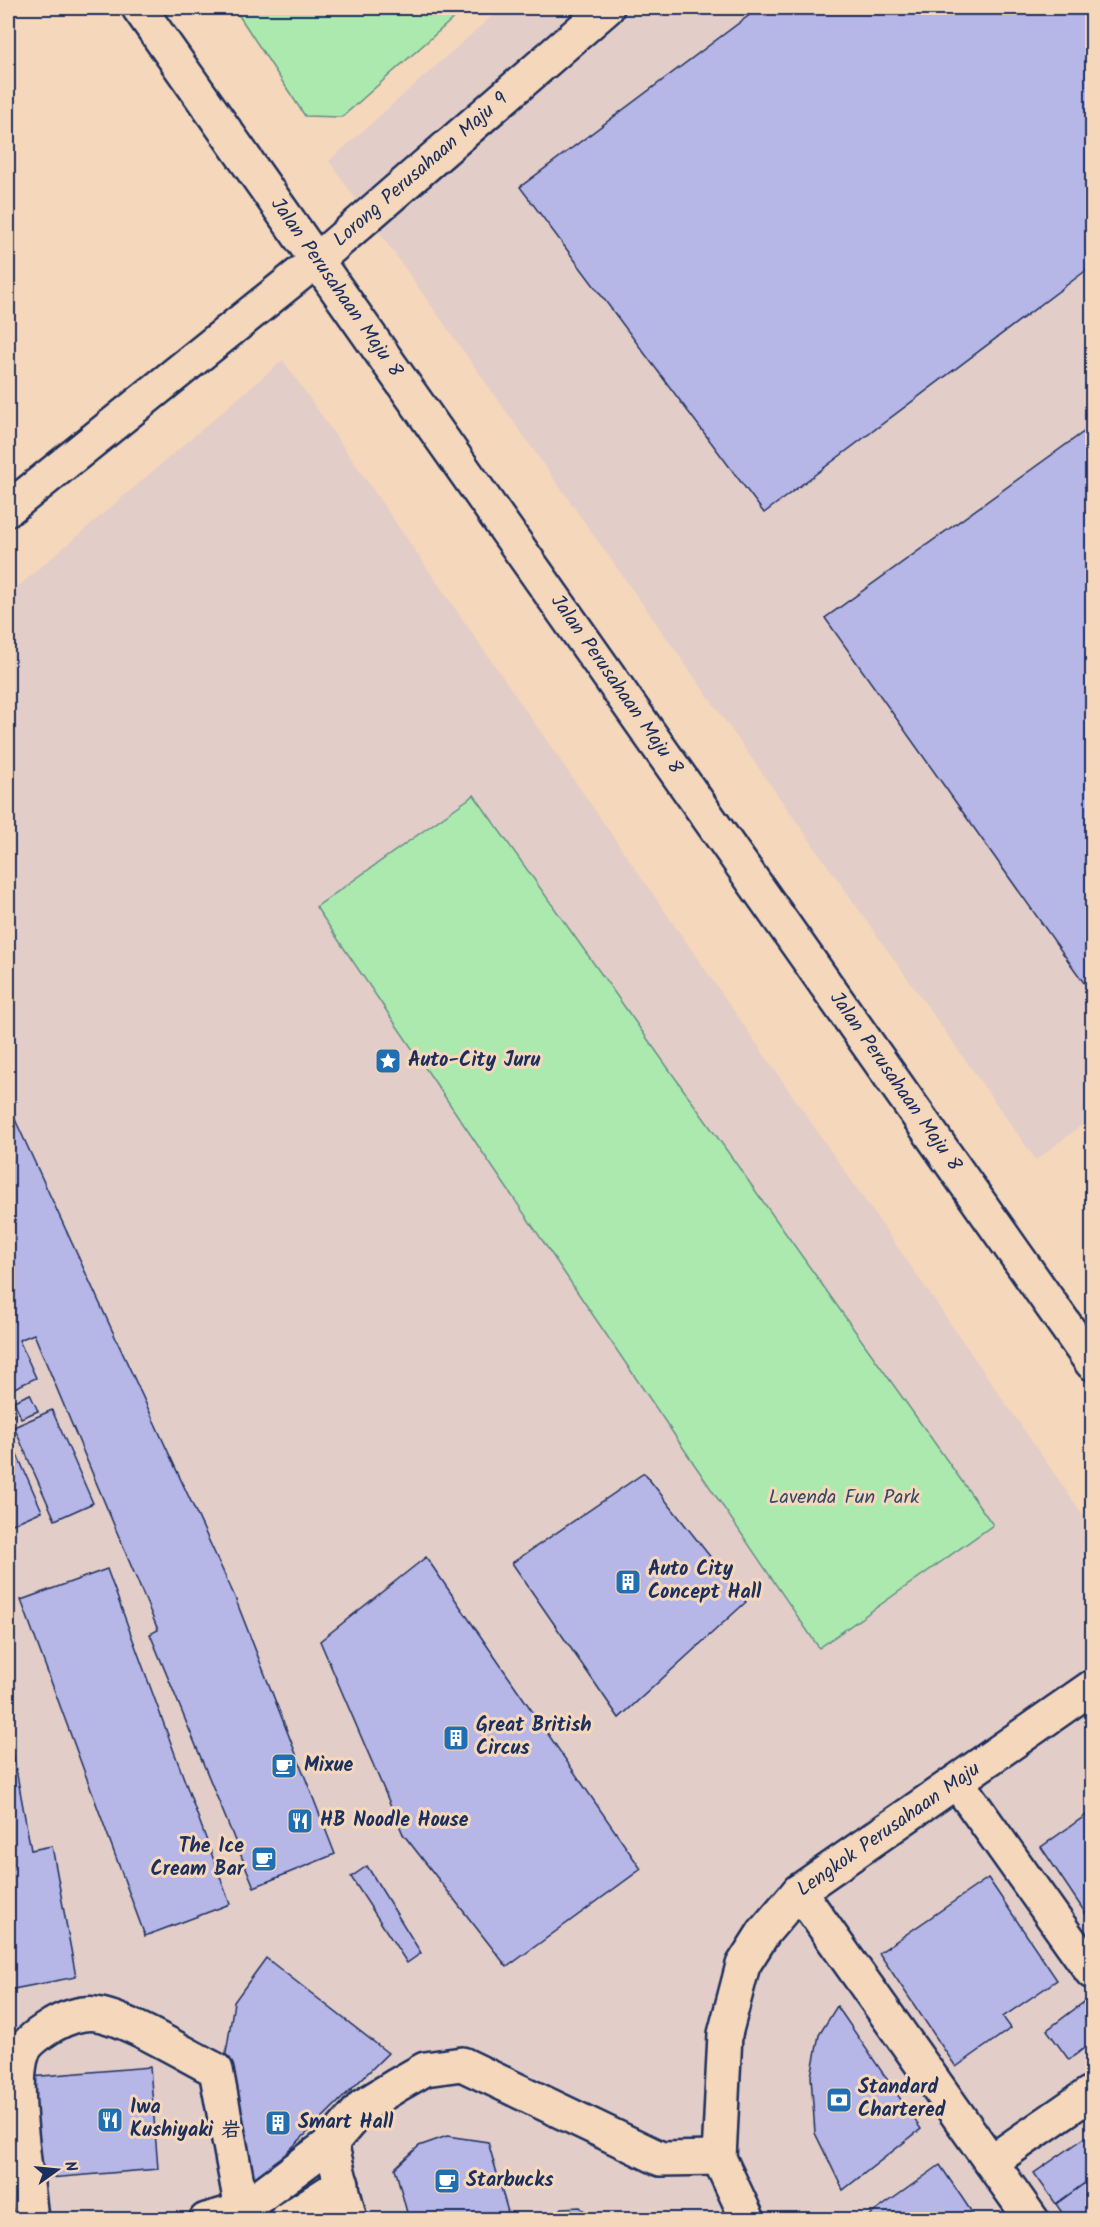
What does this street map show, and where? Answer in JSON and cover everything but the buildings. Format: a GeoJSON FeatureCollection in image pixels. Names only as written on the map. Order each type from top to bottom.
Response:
{"type":"FeatureCollection","features":[{"type":"Feature","properties":{"kind":"street","name":"Jalan Perusahaan Maju 8"},"geometry":{"type":"LineString","coordinates":[[139,8],[1092,1362]]}},
{"type":"Feature","properties":{"kind":"street","name":"Lorong Perusahaan Maju 9"},"geometry":{"type":"LineString","coordinates":[[8,509],[317,260],[607,8]]}},
{"type":"Feature","properties":{"kind":"street","name":"Lengkok Perusahaan Maju"},"geometry":{"type":"LineString","coordinates":[[748,2220],[719,2158],[725,2034],[743,1965],[764,1932],[799,1891],[1092,1687]]}},
{"type":"Feature","properties":{"kind":"street"},"geometry":{"type":"LineString","coordinates":[[957,1782],[1092,1972]]}},
{"type":"Feature","properties":{"kind":"street"},"geometry":{"type":"LineString","coordinates":[[799,1891],[1032,2220]]}},
{"type":"Feature","properties":{"kind":"street"},"geometry":{"type":"LineString","coordinates":[[31,2220],[17,2075],[23,2050],[38,2034],[57,2023],[79,2015],[96,2014],[123,2023],[216,2070],[242,2215]]}},
{"type":"Feature","properties":{"kind":"street"},"geometry":{"type":"LineString","coordinates":[[206,2220],[242,2215],[331,2143],[363,2106],[397,2085],[425,2069],[462,2064],[661,2159],[719,2158]]}},
{"type":"Feature","properties":{"kind":"street"},"geometry":{"type":"LineString","coordinates":[[991,2162],[1092,2092]]}},
{"type":"Feature","properties":{"kind":"street"},"geometry":{"type":"LineString","coordinates":[[331,2143],[350,2220]]}},
{"type":"Feature","properties":{"kind":"street"},"geometry":{"type":"LineString","coordinates":[[286,2220],[342,2184]]}},
{"type":"Feature","properties":{"kind":"shaded area"},"geometry":{"type":"Polygon","coordinates":[[[501,8],[1092,8],[1092,1117],[1036,1160],[329,161],[501,8]]]}},
{"type":"Feature","properties":{"kind":"shaded area","name":"Auto-City Juru"},"geometry":{"type":"Polygon","coordinates":[[[283,360],[1092,1528],[1092,2219],[8,2219],[8,595],[283,360]]]}},
{"type":"Feature","properties":{"kind":"green space"},"geometry":{"type":"Polygon","coordinates":[[[234,8],[465,8],[342,117],[305,116],[234,8]]]}},
{"type":"Feature","properties":{"kind":"green space","name":"Lavenda Fun Park"},"geometry":{"type":"Polygon","coordinates":[[[474,795],[993,1525],[819,1648],[316,907],[474,795]]]}},
{"type":"Feature","properties":{"kind":"place","name":"Auto-City Juru"},"geometry":{"type":"Point","coordinates":[388,1061]}},
{"type":"Feature","properties":{"kind":"place","name":"Auto City Concept Hall"},"geometry":{"type":"Point","coordinates":[628,1582]}},
{"type":"Feature","properties":{"kind":"place","name":"Great British Circus"},"geometry":{"type":"Point","coordinates":[456,1738]}},
{"type":"Feature","properties":{"kind":"place","name":"Mixue"},"geometry":{"type":"Point","coordinates":[284,1766]}},
{"type":"Feature","properties":{"kind":"place","name":"HB Noodle House"},"geometry":{"type":"Point","coordinates":[300,1821]}},
{"type":"Feature","properties":{"kind":"place","name":"The Ice Cream Bar"},"geometry":{"type":"Point","coordinates":[264,1859]}},
{"type":"Feature","properties":{"kind":"place","name":"Standard Chartered"},"geometry":{"type":"Point","coordinates":[839,2100]}},
{"type":"Feature","properties":{"kind":"place","name":"Iwa Kushiyaki 岩"},"geometry":{"type":"Point","coordinates":[110,2120]}},
{"type":"Feature","properties":{"kind":"place","name":"Smart Hall"},"geometry":{"type":"Point","coordinates":[278,2123]}},
{"type":"Feature","properties":{"kind":"place","name":"Starbucks"},"geometry":{"type":"Point","coordinates":[447,2181]}}]}
